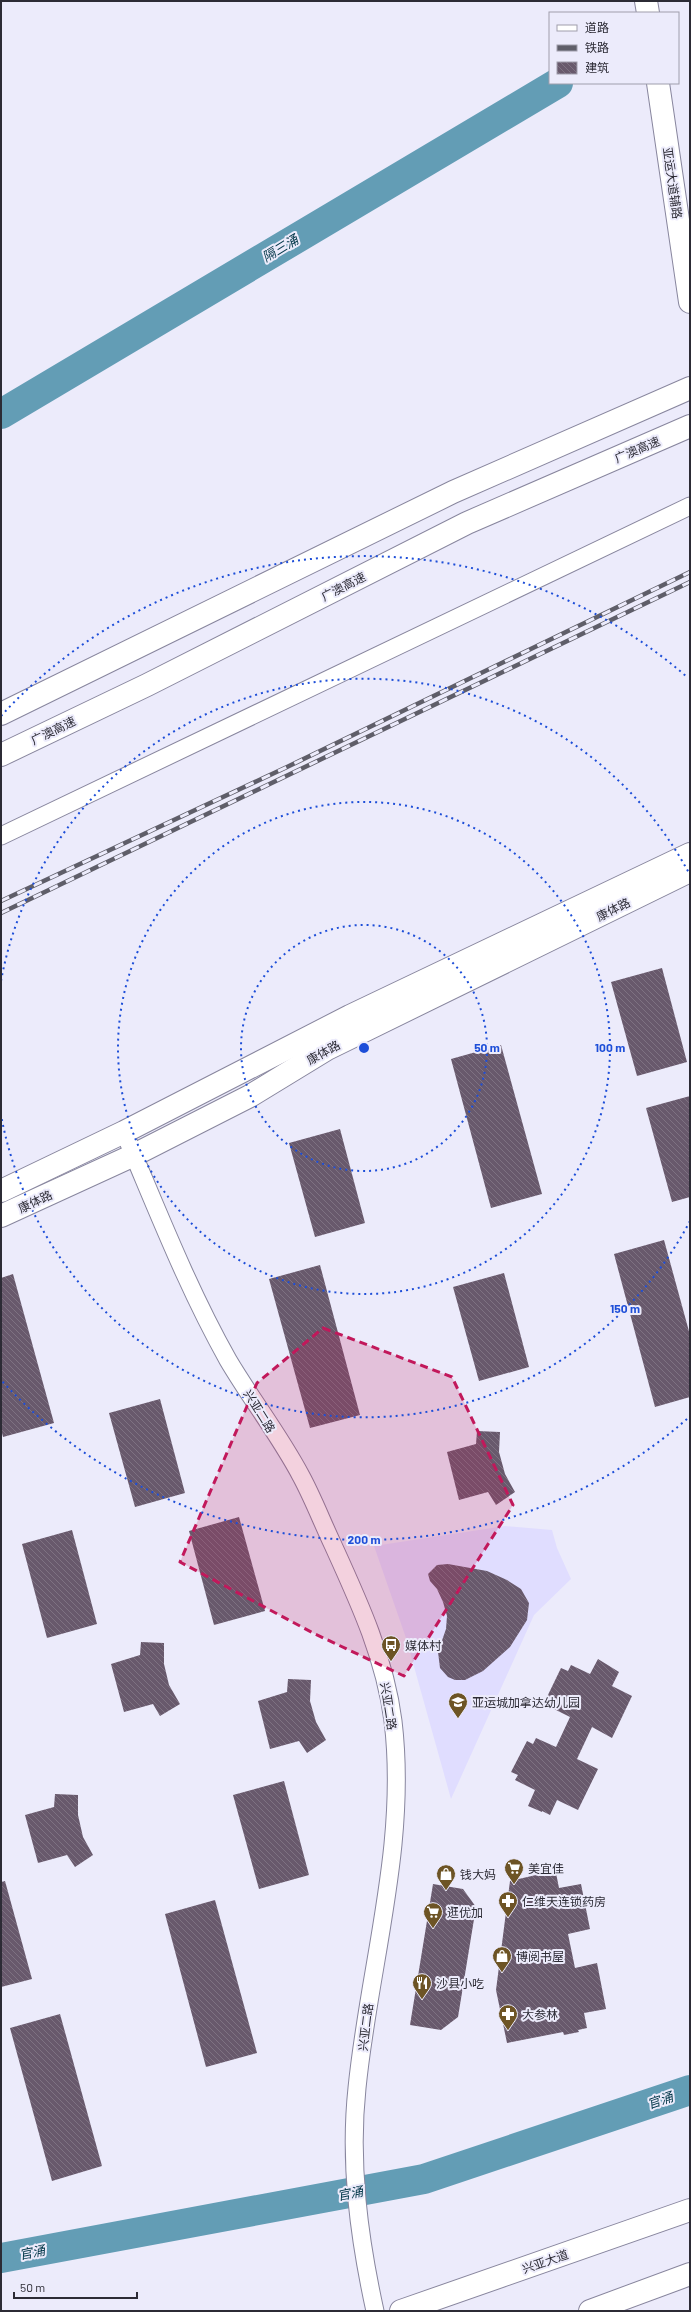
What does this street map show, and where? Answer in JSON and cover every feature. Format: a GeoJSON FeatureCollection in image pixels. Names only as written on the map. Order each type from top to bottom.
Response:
{"type":"FeatureCollection","features":[{"type":"Feature","properties":{"kind":"main road"},"geometry":{"type":"LineString","coordinates":[[646,1],[648,12]]}},
{"type":"Feature","properties":{"kind":"main road","name":"亚运大道辅路"},"geometry":{"type":"LineString","coordinates":[[659,86],[690,302]]}},
{"type":"Feature","properties":{"kind":"main road"},"geometry":{"type":"LineString","coordinates":[[1,714],[137,649],[453,492],[690,388]]}},
{"type":"Feature","properties":{"kind":"main road","name":"广澳高速"},"geometry":{"type":"LineString","coordinates":[[1,755],[147,685],[467,523],[690,426]]}},
{"type":"Feature","properties":{"kind":"main road","name":"康体路"},"geometry":{"type":"LineString","coordinates":[[1,1191],[124,1132],[350,1016],[690,854]]}},
{"type":"Feature","properties":{"kind":"main road","name":"康体路"},"geometry":{"type":"LineString","coordinates":[[1,1216],[134,1156],[250,1096],[328,1049],[690,871]]}},
{"type":"Feature","properties":{"kind":"main road","name":"兴亚大道"},"geometry":{"type":"LineString","coordinates":[[401,2311],[690,2210]]}},
{"type":"Feature","properties":{"kind":"main road"},"geometry":{"type":"LineString","coordinates":[[590,2311],[690,2274]]}},
{"type":"Feature","properties":{"kind":"street"},"geometry":{"type":"LineString","coordinates":[[1,836],[690,506]]}},
{"type":"Feature","properties":{"kind":"street","name":"兴亚二路"},"geometry":{"type":"LineString","coordinates":[[124,1132],[175,1255],[228,1358],[301,1476],[358,1600],[381,1658],[388,1690],[397,1764],[396,1815],[391,1865],[370,1986],[356,2089],[353,2153],[363,2256],[375,2311]]}},
{"type":"Feature","properties":{"kind":"highlighted area"},"geometry":{"type":"Polygon","coordinates":[[[323,1328],[452,1377],[513,1505],[404,1676],[315,1634],[180,1562],[257,1383],[323,1328]]]}},
{"type":"Feature","properties":{"kind":"shaded area","name":"亚运城加拿达幼儿园"},"geometry":{"type":"Polygon","coordinates":[[[505,1526],[552,1530],[557,1548],[571,1579],[534,1615],[451,1799],[406,1638],[374,1546],[505,1526]]]}},
{"type":"Feature","properties":{"kind":"building"},"geometry":{"type":"Polygon","coordinates":[[[662,968],[687,1062],[637,1076],[611,982],[662,968]]]}},
{"type":"Feature","properties":{"kind":"building"},"geometry":{"type":"Polygon","coordinates":[[[501,1045],[542,1194],[491,1208],[451,1059],[501,1045]]]}},
{"type":"Feature","properties":{"kind":"building"},"geometry":{"type":"Polygon","coordinates":[[[690,1096],[690,1197],[672,1202],[646,1108],[690,1096]]]}},
{"type":"Feature","properties":{"kind":"building"},"geometry":{"type":"Polygon","coordinates":[[[340,1129],[365,1223],[315,1237],[289,1143],[340,1129]]]}},
{"type":"Feature","properties":{"kind":"building"},"geometry":{"type":"Polygon","coordinates":[[[664,1240],[690,1335],[690,1397],[655,1407],[614,1254],[664,1240]]]}},
{"type":"Feature","properties":{"kind":"building"},"geometry":{"type":"Polygon","coordinates":[[[320,1265],[360,1415],[310,1428],[269,1279],[320,1265]]]}},
{"type":"Feature","properties":{"kind":"building"},"geometry":{"type":"Polygon","coordinates":[[[504,1273],[529,1367],[479,1381],[453,1287],[504,1273]]]}},
{"type":"Feature","properties":{"kind":"building"},"geometry":{"type":"Polygon","coordinates":[[[13,1274],[54,1423],[3,1437],[1,1429],[1,1278],[13,1274]]]}},
{"type":"Feature","properties":{"kind":"building"},"geometry":{"type":"Polygon","coordinates":[[[160,1399],[185,1493],[135,1507],[109,1413],[160,1399]]]}},
{"type":"Feature","properties":{"kind":"building"},"geometry":{"type":"Polygon","coordinates":[[[477,1431],[500,1432],[499,1452],[505,1474],[515,1492],[496,1505],[488,1492],[459,1500],[447,1452],[476,1444],[477,1431]]]}},
{"type":"Feature","properties":{"kind":"building"},"geometry":{"type":"Polygon","coordinates":[[[239,1517],[265,1611],[214,1625],[189,1531],[239,1517]]]}},
{"type":"Feature","properties":{"kind":"building"},"geometry":{"type":"Polygon","coordinates":[[[72,1530],[97,1624],[47,1638],[22,1544],[72,1530]]]}},
{"type":"Feature","properties":{"kind":"building"},"geometry":{"type":"Polygon","coordinates":[[[448,1564],[487,1571],[507,1580],[521,1589],[529,1603],[527,1620],[510,1647],[483,1671],[465,1680],[455,1680],[448,1677],[440,1668],[438,1652],[446,1629],[447,1616],[443,1602],[437,1589],[430,1581],[428,1574],[437,1565],[448,1564]]]}},
{"type":"Feature","properties":{"kind":"building"},"geometry":{"type":"Polygon","coordinates":[[[141,1642],[164,1643],[164,1664],[169,1685],[180,1704],[160,1716],[153,1704],[124,1712],[111,1664],[140,1655],[141,1642]]]}},
{"type":"Feature","properties":{"kind":"building"},"geometry":{"type":"Polygon","coordinates":[[[598,1659],[619,1672],[612,1686],[632,1696],[612,1738],[592,1727],[577,1759],[598,1769],[578,1810],[557,1800],[550,1815],[528,1806],[535,1790],[515,1780],[518,1775],[511,1772],[527,1741],[533,1744],[536,1738],[556,1747],[570,1717],[550,1707],[553,1702],[546,1699],[561,1668],[568,1671],[571,1665],[590,1674],[598,1659]]]}},
{"type":"Feature","properties":{"kind":"building"},"geometry":{"type":"Polygon","coordinates":[[[288,1679],[311,1680],[310,1701],[316,1722],[326,1740],[307,1753],[299,1741],[270,1749],[258,1701],[287,1692],[288,1679]]]}},
{"type":"Feature","properties":{"kind":"building"},"geometry":{"type":"Polygon","coordinates":[[[284,1781],[309,1875],[259,1889],[233,1795],[284,1781]]]}},
{"type":"Feature","properties":{"kind":"building"},"geometry":{"type":"Polygon","coordinates":[[[55,1794],[78,1795],[78,1815],[83,1837],[93,1855],[75,1867],[67,1855],[38,1863],[25,1815],[54,1807],[55,1794]]]}},
{"type":"Feature","properties":{"kind":"building"},"geometry":{"type":"Polygon","coordinates":[[[549,1872],[550,1874],[556,1873],[559,1888],[581,1884],[590,1929],[568,1934],[575,1968],[597,1963],[606,2009],[584,2013],[587,2028],[578,2030],[579,2032],[564,2035],[563,2032],[507,2043],[496,1990],[510,1881],[549,1872]]]}},
{"type":"Feature","properties":{"kind":"building"},"geometry":{"type":"Polygon","coordinates":[[[5,1881],[32,1979],[1,1987],[1,1882],[5,1881]]]}},
{"type":"Feature","properties":{"kind":"building"},"geometry":{"type":"Polygon","coordinates":[[[433,1884],[463,1889],[476,1907],[458,2017],[441,2030],[410,2025],[433,1884]]]}},
{"type":"Feature","properties":{"kind":"building"},"geometry":{"type":"Polygon","coordinates":[[[215,1900],[257,2053],[206,2067],[165,1914],[215,1900]]]}},
{"type":"Feature","properties":{"kind":"building"},"geometry":{"type":"Polygon","coordinates":[[[60,2014],[102,2166],[52,2181],[10,2028],[60,2014]]]}},
{"type":"Feature","properties":{"kind":"waterway","name":"隔三涌"},"geometry":{"type":"LineString","coordinates":[[1,414],[556,84]]}},
{"type":"Feature","properties":{"kind":"waterway","name":"官涌"},"geometry":{"type":"LineString","coordinates":[[1,2258],[424,2179],[690,2090]]}},
{"type":"Feature","properties":{"kind":"railway"},"geometry":{"type":"LineString","coordinates":[[1,901],[287,767],[690,572]]}},
{"type":"Feature","properties":{"kind":"railway"},"geometry":{"type":"LineString","coordinates":[[1,913],[690,582]]}},
{"type":"Feature","properties":{"kind":"place","name":"媒体村"},"geometry":{"type":"Point","coordinates":[391,1662]}},
{"type":"Feature","properties":{"kind":"place","name":"亚运城加拿达幼儿园"},"geometry":{"type":"Point","coordinates":[458,1719]}},
{"type":"Feature","properties":{"kind":"place","name":"美宜佳"},"geometry":{"type":"Point","coordinates":[514,1885]}},
{"type":"Feature","properties":{"kind":"place","name":"钱大妈"},"geometry":{"type":"Point","coordinates":[446,1891]}},
{"type":"Feature","properties":{"kind":"place","name":"仁维天连锁药房"},"geometry":{"type":"Point","coordinates":[508,1918]}},
{"type":"Feature","properties":{"kind":"place","name":"逛优加"},"geometry":{"type":"Point","coordinates":[433,1929]}},
{"type":"Feature","properties":{"kind":"place","name":"博阅书屋"},"geometry":{"type":"Point","coordinates":[502,1973]}},
{"type":"Feature","properties":{"kind":"place","name":"沙县小吃"},"geometry":{"type":"Point","coordinates":[422,2000]}},
{"type":"Feature","properties":{"kind":"place","name":"大参林"},"geometry":{"type":"Point","coordinates":[508,2031]}}]}
